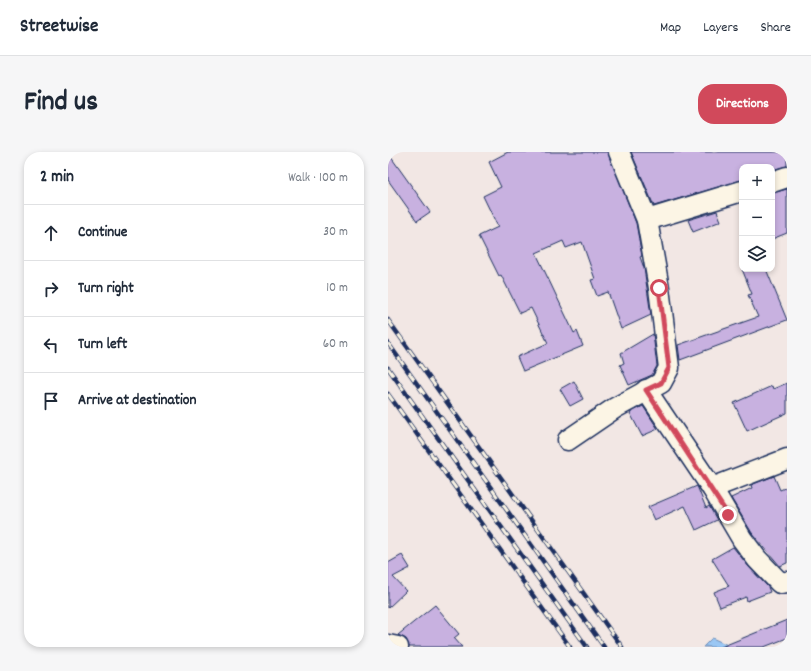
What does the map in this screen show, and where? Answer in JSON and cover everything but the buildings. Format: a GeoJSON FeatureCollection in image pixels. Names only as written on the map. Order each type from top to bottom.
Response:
{"type":"FeatureCollection","features":[{"type":"Feature","properties":{"kind":"street"},"geometry":{"type":"LineString","coordinates":[[568,440],[615,408],[661,383],[669,368],[659,288],[647,220],[619,152]]}},
{"type":"Feature","properties":{"kind":"street"},"geometry":{"type":"LineString","coordinates":[[775,181],[787,178]]}},
{"type":"Feature","properties":{"kind":"street"},"geometry":{"type":"LineString","coordinates":[[647,220],[739,192]]}},
{"type":"Feature","properties":{"kind":"street"},"geometry":{"type":"LineString","coordinates":[[646,390],[712,488],[757,559],[780,583],[787,582]]}},
{"type":"Feature","properties":{"kind":"street"},"geometry":{"type":"LineString","coordinates":[[712,488],[787,459]]}},
{"type":"Feature","properties":{"kind":"street"},"geometry":{"type":"LineString","coordinates":[[388,645],[398,647]]}},
{"type":"Feature","properties":{"kind":"water"},"geometry":{"type":"Polygon","coordinates":[[[712,638],[732,647],[703,647],[712,638]]]}},
{"type":"Feature","properties":{"kind":"railway"},"geometry":{"type":"LineString","coordinates":[[388,320],[622,647]]}},
{"type":"Feature","properties":{"kind":"railway"},"geometry":{"type":"LineString","coordinates":[[388,343],[604,647]]}},
{"type":"Feature","properties":{"kind":"railway"},"geometry":{"type":"LineString","coordinates":[[388,368],[587,647]]}},
{"type":"Feature","properties":{"kind":"railway"},"geometry":{"type":"LineString","coordinates":[[388,394],[570,647]]}},
{"type":"Feature","properties":{"kind":"route"},"geometry":{"type":"LineString","coordinates":[[659,288],[669,368],[661,383],[646,390],[712,488],[728,515]]}}]}
